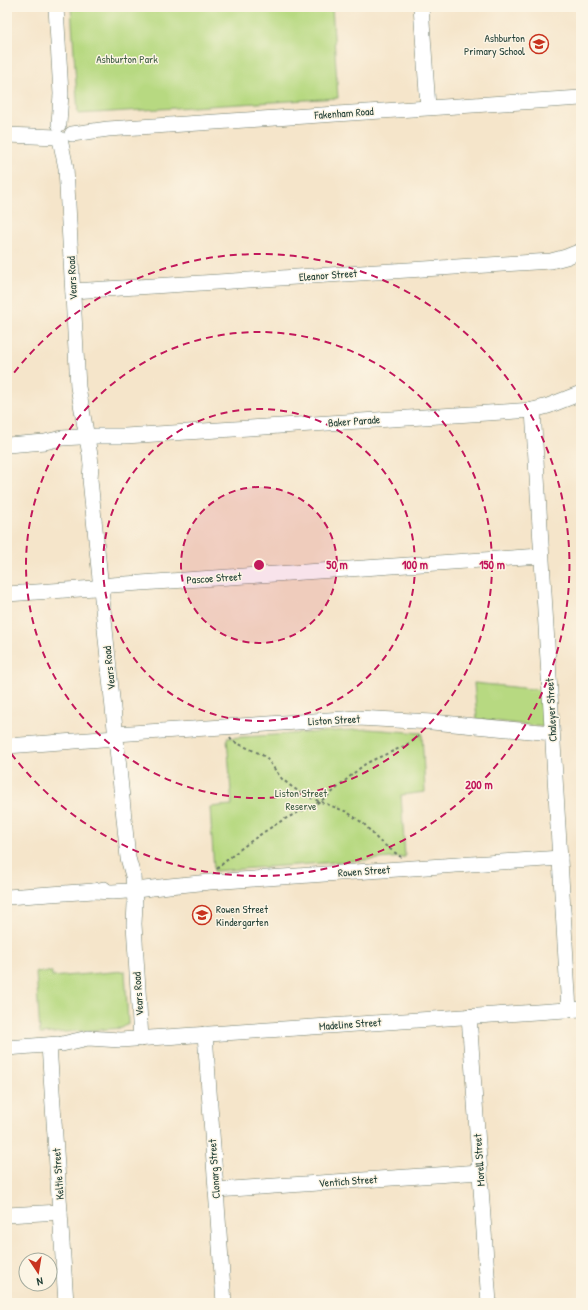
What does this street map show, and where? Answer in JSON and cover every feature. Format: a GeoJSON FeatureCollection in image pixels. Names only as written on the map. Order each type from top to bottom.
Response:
{"type":"FeatureCollection","features":[{"type":"Feature","properties":{"kind":"street","name":"Vears Road"},"geometry":{"type":"LineString","coordinates":[[56,7],[78,387],[83,439],[91,465],[90,479],[100,587],[128,858],[127,876],[131,888],[141,1039]]}},
{"type":"Feature","properties":{"kind":"street"},"geometry":{"type":"LineString","coordinates":[[422,7],[428,108]]}},
{"type":"Feature","properties":{"kind":"street","name":"Fakenham Road"},"geometry":{"type":"LineString","coordinates":[[12,135],[581,98]]}},
{"type":"Feature","properties":{"kind":"street","name":"Eleanor Street"},"geometry":{"type":"LineString","coordinates":[[73,291],[551,261],[581,251]]}},
{"type":"Feature","properties":{"kind":"street","name":"Baker Parade"},"geometry":{"type":"LineString","coordinates":[[7,445],[45,442],[62,444],[83,439],[533,410],[548,406],[581,393]]}},
{"type":"Feature","properties":{"kind":"street","name":"Chaleyer Street"},"geometry":{"type":"LineString","coordinates":[[533,410],[560,858],[575,1009]]}},
{"type":"Feature","properties":{"kind":"street","name":"Pascoe Street"},"geometry":{"type":"LineString","coordinates":[[7,594],[95,588],[111,585],[542,556]]}},
{"type":"Feature","properties":{"kind":"street","name":"Liston Street"},"geometry":{"type":"LineString","coordinates":[[7,746],[116,736],[358,718],[410,720],[552,733]]}},
{"type":"Feature","properties":{"kind":"street","name":"Rowen Street"},"geometry":{"type":"LineString","coordinates":[[7,897],[94,891],[112,892],[131,888],[560,858]]}},
{"type":"Feature","properties":{"kind":"street","name":"Madeline Street"},"geometry":{"type":"LineString","coordinates":[[7,1048],[56,1045],[97,1046],[120,1040],[575,1009]]}},
{"type":"Feature","properties":{"kind":"street","name":"Morell Street"},"geometry":{"type":"LineString","coordinates":[[469,1016],[489,1303]]}},
{"type":"Feature","properties":{"kind":"street","name":"Clonarg Street"},"geometry":{"type":"LineString","coordinates":[[205,1034],[224,1303]]}},
{"type":"Feature","properties":{"kind":"street","name":"Keltie Street"},"geometry":{"type":"LineString","coordinates":[[56,1045],[60,1212],[66,1303]]}},
{"type":"Feature","properties":{"kind":"street","name":"Ventich Street"},"geometry":{"type":"LineString","coordinates":[[216,1190],[480,1172]]}},
{"type":"Feature","properties":{"kind":"street"},"geometry":{"type":"LineString","coordinates":[[7,1215],[60,1212]]}},
{"type":"Feature","properties":{"kind":"path"},"geometry":{"type":"LineString","coordinates":[[216,872],[217,869],[239,851],[283,820],[320,801],[335,791],[365,765],[411,741],[419,736],[420,732]]}},
{"type":"Feature","properties":{"kind":"path"},"geometry":{"type":"LineString","coordinates":[[230,737],[232,741],[261,754],[267,759],[282,779],[306,796],[346,812],[364,824],[376,837],[400,855],[402,859],[394,859]]}},
{"type":"Feature","properties":{"kind":"green space","name":"Ashburton Park"},"geometry":{"type":"Polygon","coordinates":[[[71,7],[332,7],[338,98],[78,114],[71,7]]]}},
{"type":"Feature","properties":{"kind":"green space"},"geometry":{"type":"Polygon","coordinates":[[[474,683],[542,690],[544,727],[477,719],[474,683]]]}},
{"type":"Feature","properties":{"kind":"green space","name":"Liston Street Reserve"},"geometry":{"type":"Polygon","coordinates":[[[368,729],[422,733],[425,792],[401,795],[405,857],[214,871],[210,807],[232,805],[227,738],[368,729]]]}},
{"type":"Feature","properties":{"kind":"green space"},"geometry":{"type":"Polygon","coordinates":[[[125,971],[128,1024],[122,1028],[40,1034],[36,972],[52,972],[52,977],[125,971]]]}},
{"type":"Feature","properties":{"kind":"place","name":"Ashburton Primary School"},"geometry":{"type":"Point","coordinates":[539,44]}},
{"type":"Feature","properties":{"kind":"place","name":"Rowen Street Kindergarten"},"geometry":{"type":"Point","coordinates":[202,915]}}]}
